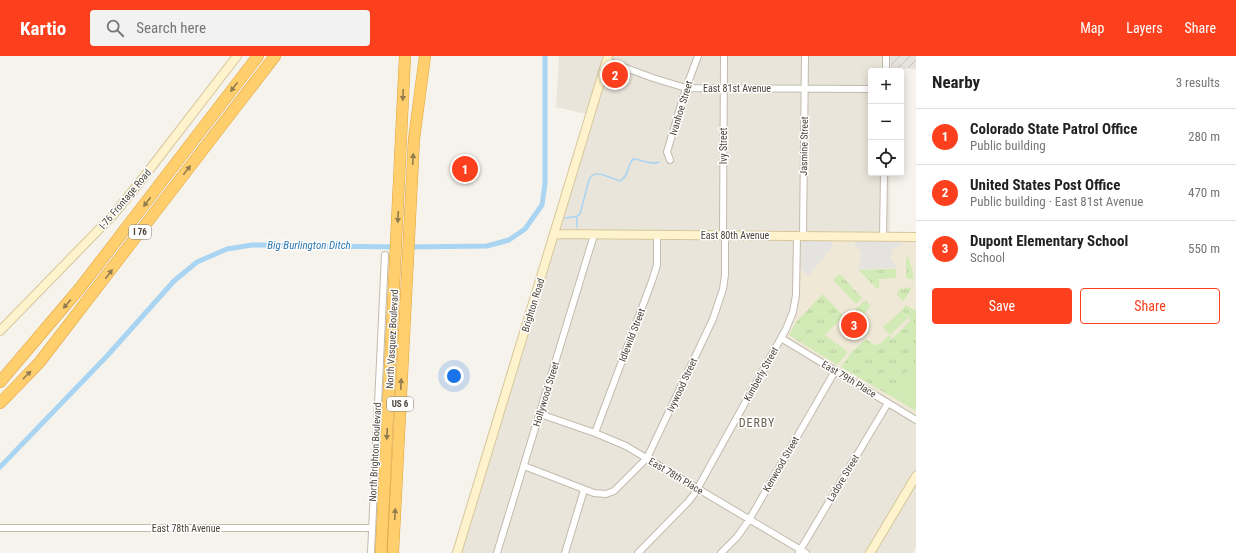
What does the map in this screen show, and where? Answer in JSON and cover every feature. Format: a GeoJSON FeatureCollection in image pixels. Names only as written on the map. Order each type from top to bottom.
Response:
{"type":"FeatureCollection","features":[{"type":"Feature","properties":{"kind":"highway","name":"I 76"},"geometry":{"type":"LineString","coordinates":[[0,382],[80,288],[258,56]]}},
{"type":"Feature","properties":{"kind":"highway","name":"I 76"},"geometry":{"type":"LineString","coordinates":[[0,403],[39,363],[274,56]]}},
{"type":"Feature","properties":{"kind":"highway","name":"US 6"},"geometry":{"type":"LineString","coordinates":[[399,196],[405,56]]}},
{"type":"Feature","properties":{"kind":"highway","name":"US 6"},"geometry":{"type":"LineString","coordinates":[[410,198],[414,139],[425,56]]}},
{"type":"Feature","properties":{"kind":"highway"},"geometry":{"type":"LineString","coordinates":[[399,196],[410,198]]}},
{"type":"Feature","properties":{"kind":"highway","name":"North Vasquez Boulevard"},"geometry":{"type":"LineString","coordinates":[[381,553],[390,255],[397,237],[399,196]]}},
{"type":"Feature","properties":{"kind":"highway","name":"North Vasquez Boulevard"},"geometry":{"type":"LineString","coordinates":[[393,553],[410,198]]}},
{"type":"Feature","properties":{"kind":"street","name":"I-76 Frontage Road"},"geometry":{"type":"LineString","coordinates":[[0,331],[114,214],[237,56]]}},
{"type":"Feature","properties":{"kind":"street","name":"Ivanhoe Street"},"geometry":{"type":"LineString","coordinates":[[670,160],[667,152],[686,88],[698,56]]}},
{"type":"Feature","properties":{"kind":"street","name":"Ivy Street"},"geometry":{"type":"LineString","coordinates":[[724,56],[724,235]]}},
{"type":"Feature","properties":{"kind":"street","name":"Jasmine Street"},"geometry":{"type":"LineString","coordinates":[[800,236],[805,56]]}},
{"type":"Feature","properties":{"kind":"street"},"geometry":{"type":"LineString","coordinates":[[886,56],[886,68]]}},
{"type":"Feature","properties":{"kind":"street","name":"East 81st Avenue"},"geometry":{"type":"LineString","coordinates":[[608,59],[653,78],[686,88],[868,89]]}},
{"type":"Feature","properties":{"kind":"street","name":"Brighton Road"},"geometry":{"type":"LineString","coordinates":[[457,553],[608,59]]}},
{"type":"Feature","properties":{"kind":"street"},"geometry":{"type":"LineString","coordinates":[[883,236],[884,176]]}},
{"type":"Feature","properties":{"kind":"street","name":"East 80th Avenue"},"geometry":{"type":"LineString","coordinates":[[554,234],[916,237]]}},
{"type":"Feature","properties":{"kind":"street","name":"Hollywood Street"},"geometry":{"type":"LineString","coordinates":[[497,553],[594,235]]}},
{"type":"Feature","properties":{"kind":"street","name":"Idlewild Street"},"geometry":{"type":"LineString","coordinates":[[595,433],[652,281],[656,265],[657,235]]}},
{"type":"Feature","properties":{"kind":"street","name":"Ivywood Street"},"geometry":{"type":"LineString","coordinates":[[524,466],[584,490],[598,494],[610,493],[617,488],[647,458],[713,319],[719,302],[725,275],[724,235]]}},
{"type":"Feature","properties":{"kind":"street","name":"Kimberly Street"},"geometry":{"type":"LineString","coordinates":[[638,553],[688,502],[697,489],[781,338],[795,306],[800,236]]}},
{"type":"Feature","properties":{"kind":"street","name":"North Brighton Boulevard"},"geometry":{"type":"LineString","coordinates":[[371,553],[390,255]]}},
{"type":"Feature","properties":{"kind":"street","name":"East 79th Place"},"geometry":{"type":"LineString","coordinates":[[781,338],[916,420]]}},
{"type":"Feature","properties":{"kind":"street","name":"Kenwood Street"},"geometry":{"type":"LineString","coordinates":[[721,553],[737,537],[749,520],[835,371]]}},
{"type":"Feature","properties":{"kind":"street","name":"Ladore Street"},"geometry":{"type":"LineString","coordinates":[[799,551],[888,403]]}},
{"type":"Feature","properties":{"kind":"street","name":"East 78th Place"},"geometry":{"type":"LineString","coordinates":[[540,414],[595,433],[626,446],[799,551],[806,553]]}},
{"type":"Feature","properties":{"kind":"street"},"geometry":{"type":"LineString","coordinates":[[870,553],[916,476]]}},
{"type":"Feature","properties":{"kind":"street"},"geometry":{"type":"LineString","coordinates":[[565,553],[584,490]]}},
{"type":"Feature","properties":{"kind":"street","name":"East 78th Avenue"},"geometry":{"type":"LineString","coordinates":[[0,528],[372,528]]}},
{"type":"Feature","properties":{"kind":"shaded area"},"geometry":{"type":"Polygon","coordinates":[[[559,56],[891,56],[891,68],[868,68],[868,176],[890,176],[890,232],[916,232],[916,547],[913,553],[457,553],[586,114],[556,107],[559,56]]]}},
{"type":"Feature","properties":{"kind":"shaded area"},"geometry":{"type":"Polygon","coordinates":[[[891,56],[916,56],[916,69],[891,68],[891,56]]]}},
{"type":"Feature","properties":{"kind":"shaded area"},"geometry":{"type":"Polygon","coordinates":[[[800,238],[916,240],[916,415],[785,336],[794,319],[800,296],[800,238]]]}},
{"type":"Feature","properties":{"kind":"shaded area"},"geometry":{"type":"Polygon","coordinates":[[[803,240],[832,241],[832,247],[808,276],[801,269],[801,242],[803,240]]]}},
{"type":"Feature","properties":{"kind":"shaded area"},"geometry":{"type":"Polygon","coordinates":[[[854,241],[901,241],[901,245],[891,251],[891,258],[896,268],[859,269],[861,252],[855,245],[854,241]]]}},
{"type":"Feature","properties":{"kind":"green space"},"geometry":{"type":"Polygon","coordinates":[[[906,257],[908,257],[913,279],[906,278],[906,257]]]}},
{"type":"Feature","properties":{"kind":"green space"},"geometry":{"type":"Polygon","coordinates":[[[896,269],[896,278],[879,279],[879,288],[876,288],[859,270],[896,269]]]}},
{"type":"Feature","properties":{"kind":"green space"},"geometry":{"type":"Polygon","coordinates":[[[840,274],[862,298],[856,304],[833,280],[840,274]]]}},
{"type":"Feature","properties":{"kind":"green space"},"geometry":{"type":"Polygon","coordinates":[[[912,287],[903,301],[897,295],[899,289],[912,287]]]}},
{"type":"Feature","properties":{"kind":"green space"},"geometry":{"type":"Polygon","coordinates":[[[823,294],[843,316],[825,335],[848,352],[837,365],[789,335],[796,322],[823,294]]]}},
{"type":"Feature","properties":{"kind":"green space"},"geometry":{"type":"Polygon","coordinates":[[[865,300],[871,306],[854,324],[848,317],[865,300]]]}},
{"type":"Feature","properties":{"kind":"green space"},"geometry":{"type":"Polygon","coordinates":[[[906,305],[916,311],[916,411],[841,367],[852,352],[866,339],[876,345],[889,335],[892,339],[911,320],[901,310],[906,305]]]}},
{"type":"Feature","properties":{"kind":"green space"},"geometry":{"type":"Polygon","coordinates":[[[901,311],[908,318],[890,335],[883,327],[901,311]]]}},
{"type":"Feature","properties":{"kind":"green space"},"geometry":{"type":"Polygon","coordinates":[[[908,371],[916,372],[916,403],[908,401],[904,398],[905,396],[894,388],[900,375],[908,371]]]}},
{"type":"Feature","properties":{"kind":"waterway","name":"Big Burlington Ditch"},"geometry":{"type":"LineString","coordinates":[[408,247],[487,246],[509,240],[525,229],[542,205],[545,184],[545,56]]}},
{"type":"Feature","properties":{"kind":"waterway"},"geometry":{"type":"LineString","coordinates":[[565,218],[578,216],[580,214],[591,176],[599,174],[620,181],[625,176],[633,159],[650,163],[659,162]]}},
{"type":"Feature","properties":{"kind":"waterway"},"geometry":{"type":"LineString","coordinates":[[576,217],[577,227]]}},
{"type":"Feature","properties":{"kind":"waterway","name":"Big Burlington Ditch"},"geometry":{"type":"LineString","coordinates":[[0,467],[107,356],[174,281],[197,262],[227,249],[252,245],[396,247]]}},
{"type":"Feature","properties":{"kind":"place","name":"United States Post Office"},"geometry":{"type":"Point","coordinates":[615,75]}},
{"type":"Feature","properties":{"kind":"place","name":"Colorado State Patrol Office"},"geometry":{"type":"Point","coordinates":[465,169]}},
{"type":"Feature","properties":{"kind":"place","name":"Dupont Elementary School"},"geometry":{"type":"Point","coordinates":[854,325]}},
{"type":"Feature","properties":{"kind":"district","name":"DERBY"},"geometry":{"type":"Point","coordinates":[757,423]}}]}
